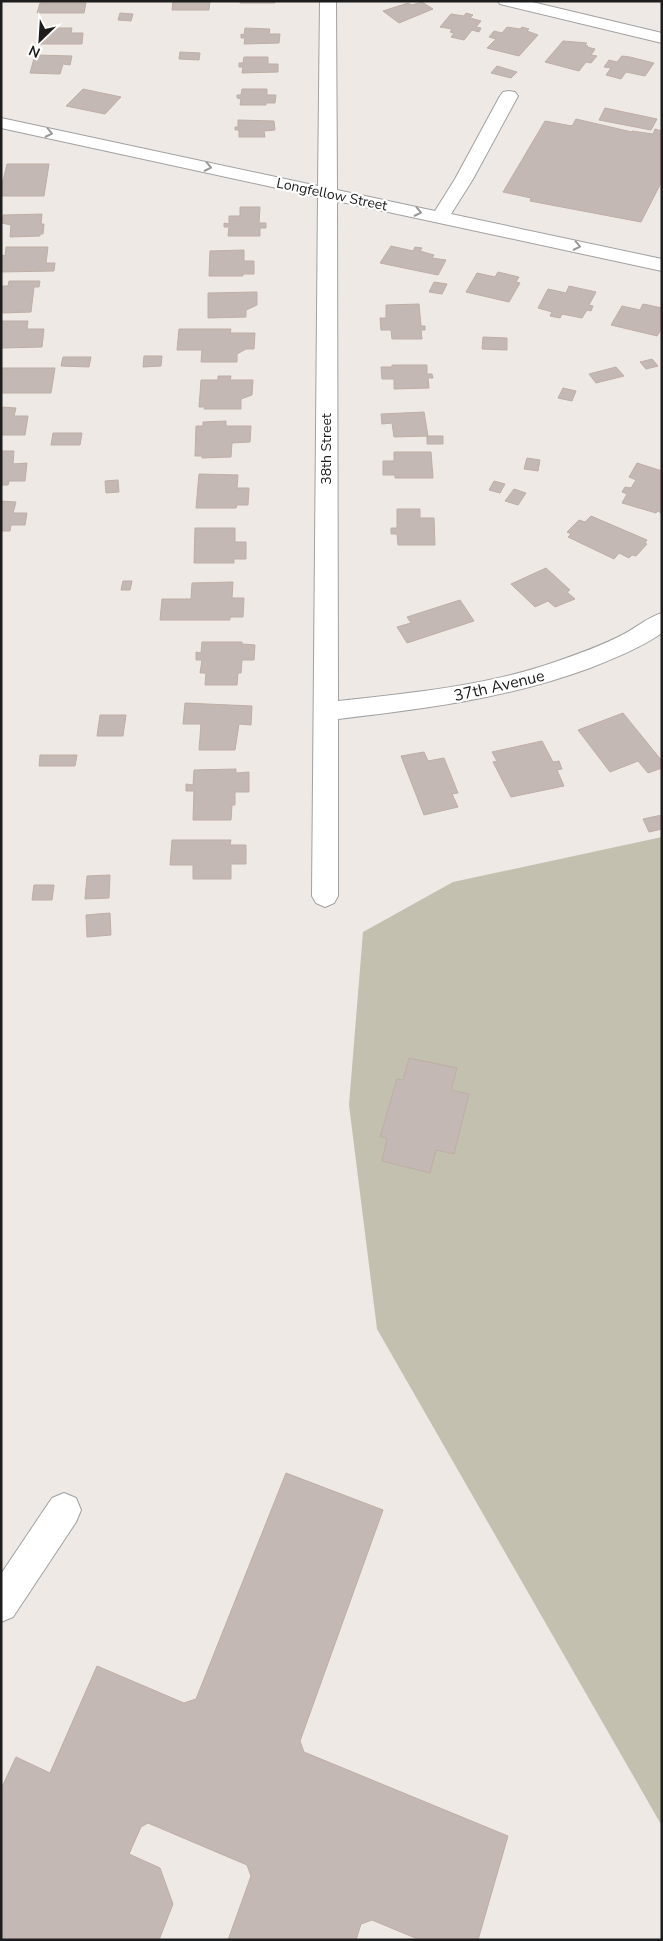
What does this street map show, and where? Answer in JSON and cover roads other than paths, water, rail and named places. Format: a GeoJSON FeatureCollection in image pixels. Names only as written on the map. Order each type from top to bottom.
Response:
{"type":"FeatureCollection","features":[{"type":"Feature","properties":{"kind":"street","name":"38th Street"},"geometry":{"type":"LineString","coordinates":[[325,896],[328,1]]}},
{"type":"Feature","properties":{"kind":"street"},"geometry":{"type":"LineString","coordinates":[[506,1],[662,38]]}},
{"type":"Feature","properties":{"kind":"street"},"geometry":{"type":"LineString","coordinates":[[440,217],[464,178],[509,96]]}},
{"type":"Feature","properties":{"kind":"street","name":"Longfellow Street"},"geometry":{"type":"LineString","coordinates":[[1,123],[662,265]]}},
{"type":"Feature","properties":{"kind":"street","name":"37th Avenue"},"geometry":{"type":"LineString","coordinates":[[326,711],[451,696],[504,686],[561,670],[606,652],[662,621]]}},
{"type":"Feature","properties":{"kind":"street"},"geometry":{"type":"LineString","coordinates":[[1,1605],[64,1510]]}}]}
